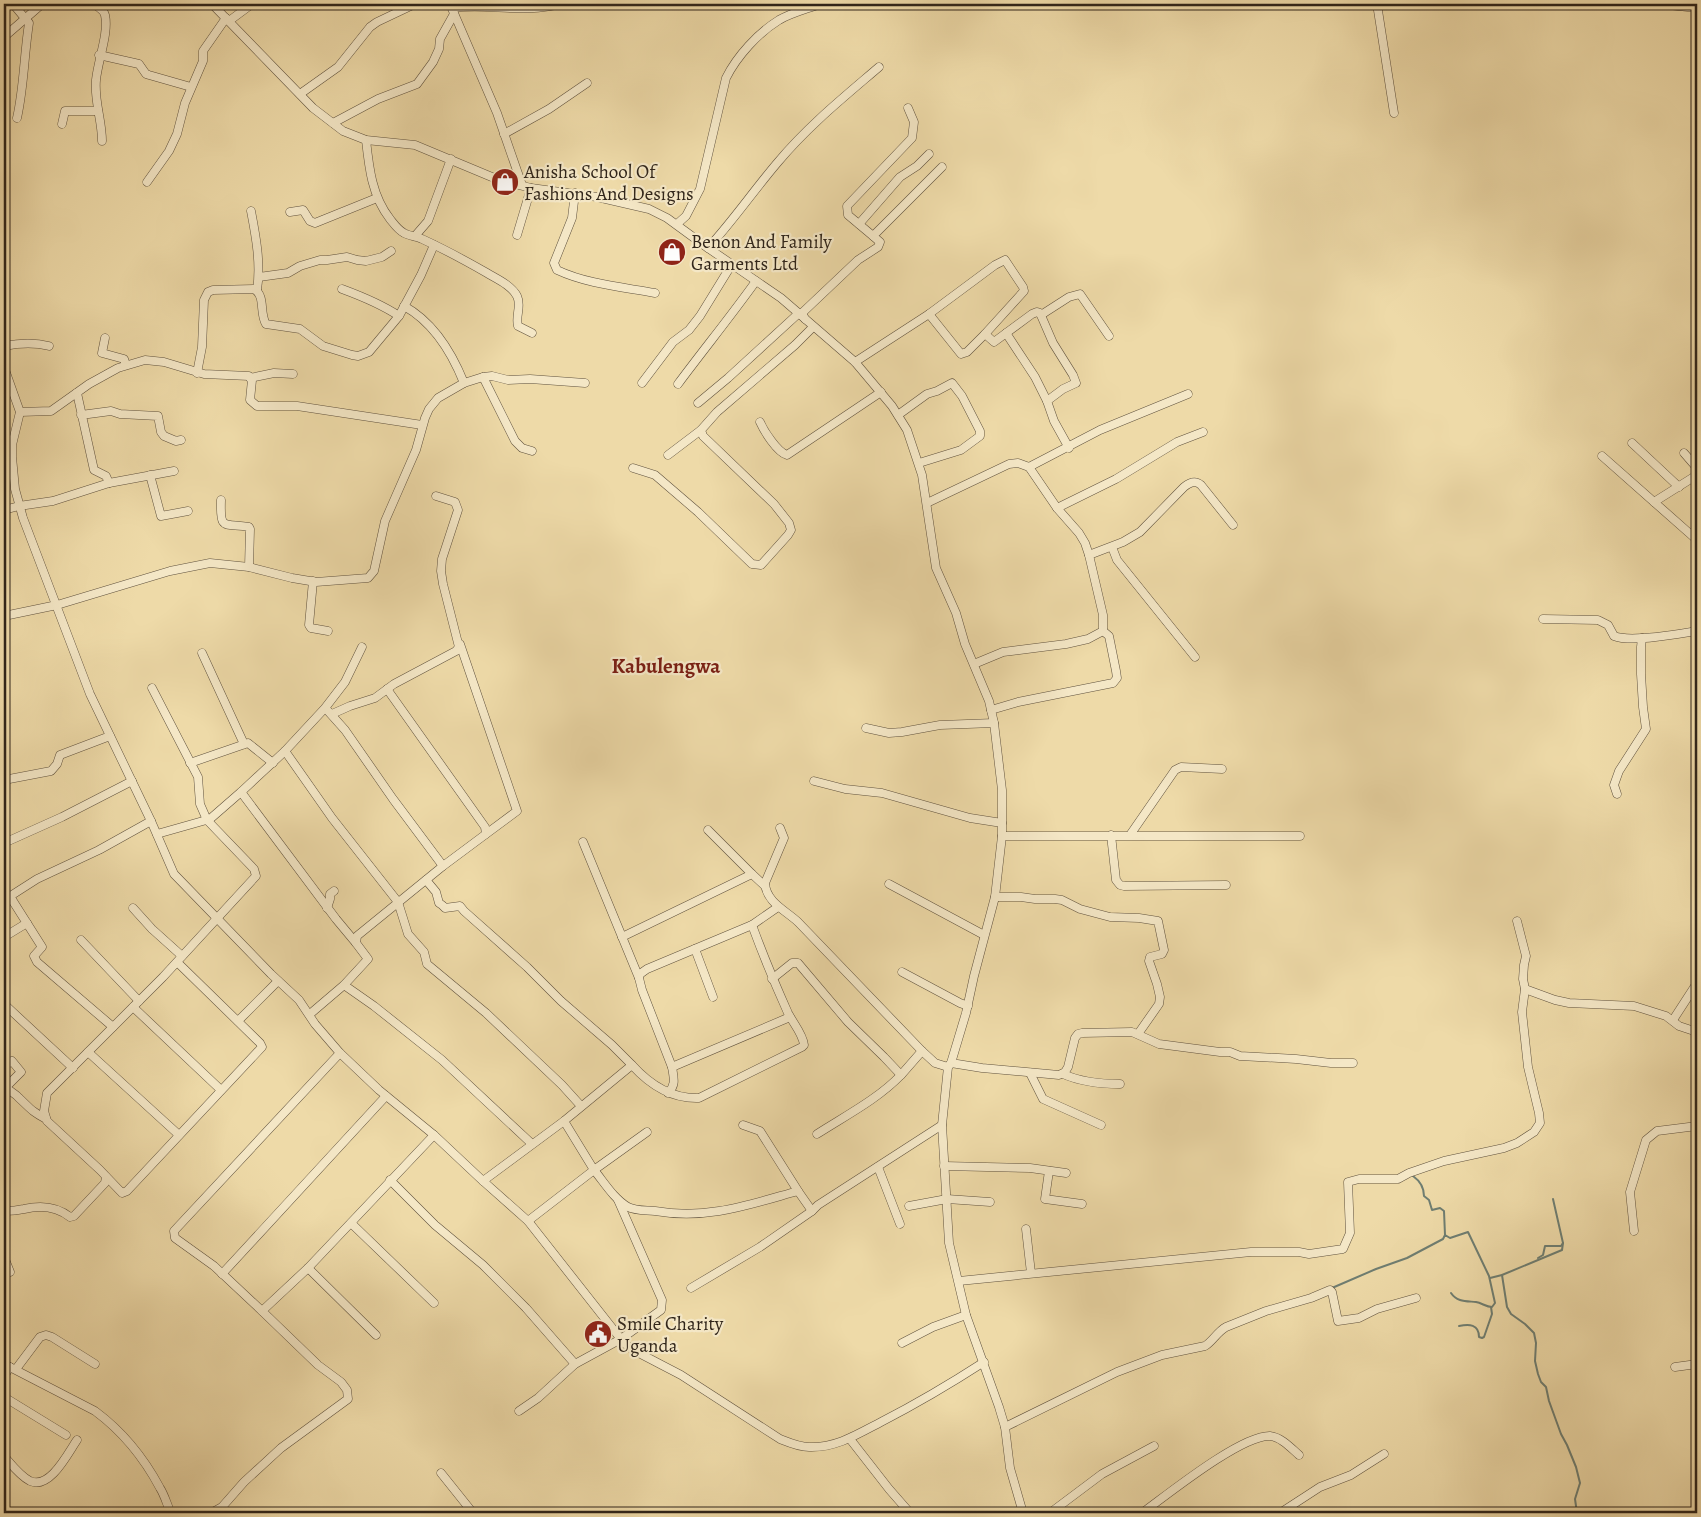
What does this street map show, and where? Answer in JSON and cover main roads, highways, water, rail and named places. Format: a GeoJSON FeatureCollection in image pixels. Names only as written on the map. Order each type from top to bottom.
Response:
{"type":"FeatureCollection","features":[{"type":"Feature","properties":{"kind":"waterway"},"geometry":{"type":"LineString","coordinates":[[1413,1176],[1421,1185],[1424,1196],[1429,1200],[1432,1210],[1440,1208],[1444,1211],[1445,1235]]}},
{"type":"Feature","properties":{"kind":"waterway"},"geometry":{"type":"LineString","coordinates":[[1538,1258],[1543,1255],[1545,1246],[1561,1246],[1563,1243],[1553,1199]]}},
{"type":"Feature","properties":{"kind":"waterway"},"geometry":{"type":"LineString","coordinates":[[1332,1288],[1407,1258],[1443,1239],[1445,1235],[1450,1238],[1468,1232],[1489,1276],[1495,1303],[1492,1307],[1456,1298],[1451,1293]]}},
{"type":"Feature","properties":{"kind":"waterway"},"geometry":{"type":"LineString","coordinates":[[1490,1278],[1502,1275],[1562,1250],[1563,1243]]}},
{"type":"Feature","properties":{"kind":"waterway"},"geometry":{"type":"LineString","coordinates":[[1502,1275],[1507,1307],[1511,1314],[1534,1333],[1536,1343],[1535,1361],[1538,1374],[1541,1382],[1546,1387],[1549,1401],[1576,1467],[1580,1483],[1575,1499],[1577,1513]]}},
{"type":"Feature","properties":{"kind":"waterway"},"geometry":{"type":"LineString","coordinates":[[1459,1326],[1473,1326],[1479,1333],[1479,1337],[1484,1337],[1492,1314],[1491,1307]]}},
{"type":"Feature","properties":{"kind":"place","name":"Anisha School Of Fashions And Designs"},"geometry":{"type":"Point","coordinates":[505,182]}},
{"type":"Feature","properties":{"kind":"place","name":"Benon And Family Garments Ltd"},"geometry":{"type":"Point","coordinates":[672,252]}},
{"type":"Feature","properties":{"kind":"place","name":"Smile Charity Uganda"},"geometry":{"type":"Point","coordinates":[598,1334]}},
{"type":"Feature","properties":{"kind":"district","name":"Kabulengwa"},"geometry":{"type":"Point","coordinates":[666,666]}}]}
